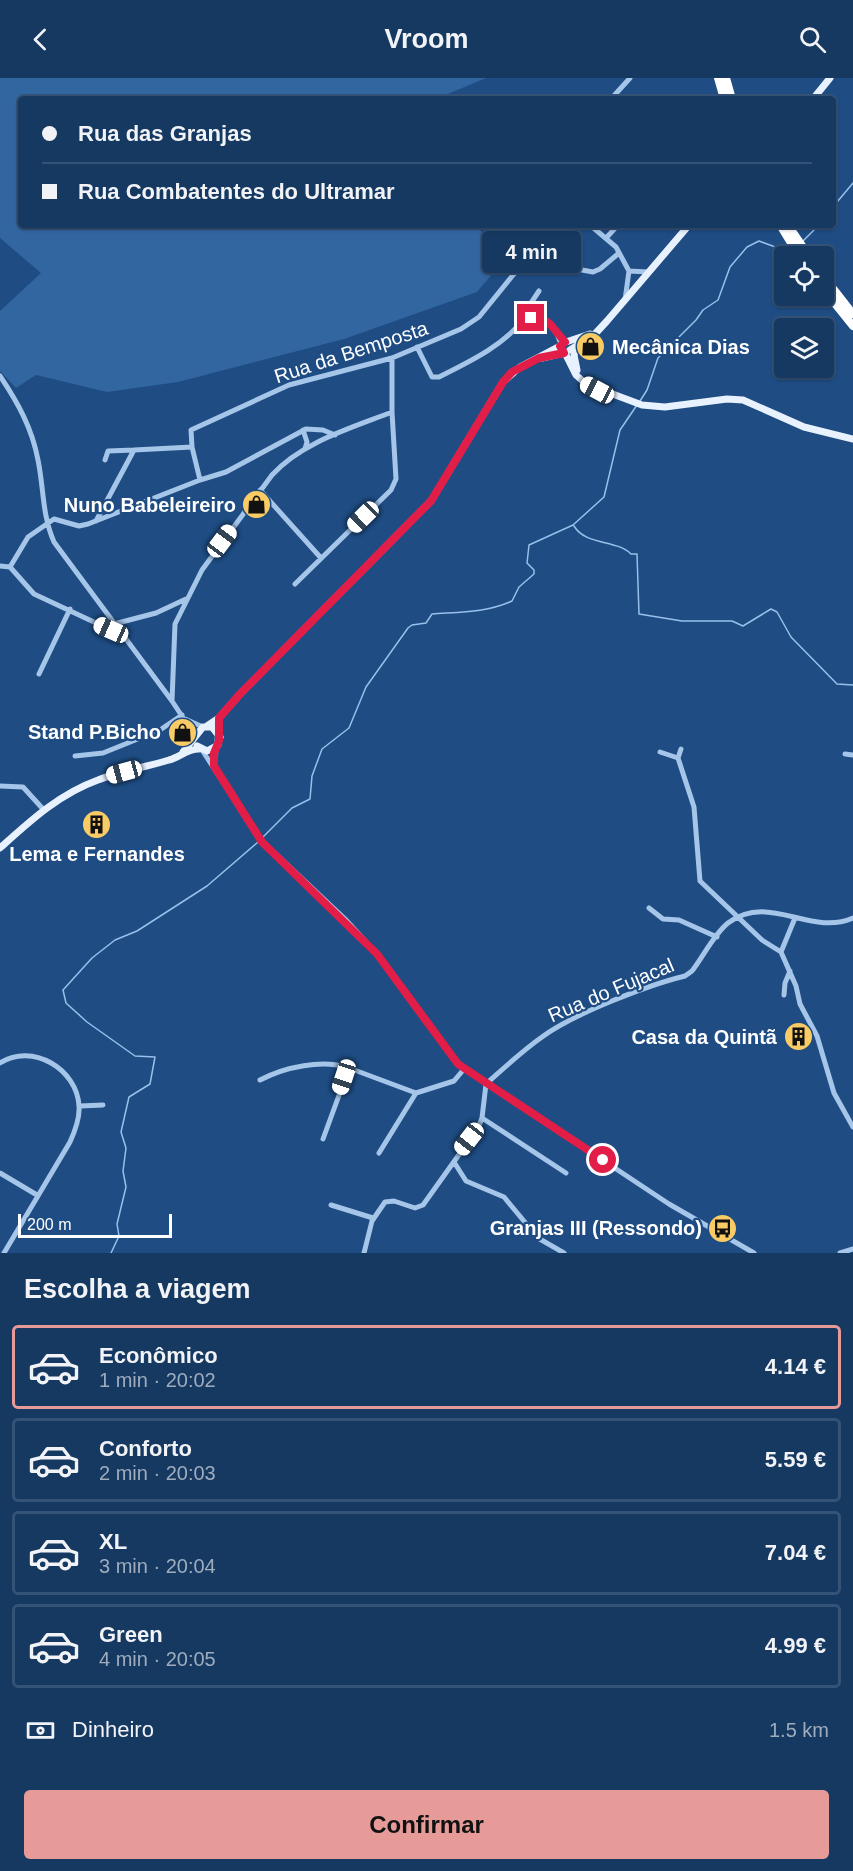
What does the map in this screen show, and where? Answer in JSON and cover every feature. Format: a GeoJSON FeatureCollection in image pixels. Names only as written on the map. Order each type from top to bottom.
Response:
{"type":"FeatureCollection","features":[{"type":"Feature","properties":{"kind":"highway"},"geometry":{"type":"LineString","coordinates":[[718,78],[723,96]]}},
{"type":"Feature","properties":{"kind":"highway"},"geometry":{"type":"LineString","coordinates":[[726,78],[731,96]]}},
{"type":"Feature","properties":{"kind":"highway"},"geometry":{"type":"LineString","coordinates":[[782,228],[793,246]]}},
{"type":"Feature","properties":{"kind":"highway"},"geometry":{"type":"LineString","coordinates":[[790,228],[802,246]]}},
{"type":"Feature","properties":{"kind":"highway"},"geometry":{"type":"LineString","coordinates":[[834,290],[853,314]]}},
{"type":"Feature","properties":{"kind":"highway"},"geometry":{"type":"LineString","coordinates":[[834,302],[853,326]]}},
{"type":"Feature","properties":{"kind":"main road"},"geometry":{"type":"LineString","coordinates":[[815,96],[830,78]]}},
{"type":"Feature","properties":{"kind":"main road"},"geometry":{"type":"LineString","coordinates":[[553,357],[565,348],[579,345],[598,330],[686,228]]}},
{"type":"Feature","properties":{"kind":"main road"},"geometry":{"type":"LineString","coordinates":[[179,756],[205,726],[219,718],[431,501],[503,382],[512,372],[598,330]]}},
{"type":"Feature","properties":{"kind":"main road"},"geometry":{"type":"LineString","coordinates":[[572,362],[579,345]]}},
{"type":"Feature","properties":{"kind":"main road"},"geometry":{"type":"LineString","coordinates":[[565,348],[576,375],[586,384],[642,405],[664,407],[727,399],[743,400],[804,428],[853,438]]}},
{"type":"Feature","properties":{"kind":"main road"},"geometry":{"type":"LineString","coordinates":[[539,358],[553,357],[572,362]]}},
{"type":"Feature","properties":{"kind":"main road"},"geometry":{"type":"LineString","coordinates":[[0,848],[43,810],[96,780],[200,749],[216,748],[220,737],[219,718]]}},
{"type":"Feature","properties":{"kind":"main road"},"geometry":{"type":"LineString","coordinates":[[205,726],[216,729],[220,737]]}},
{"type":"Feature","properties":{"kind":"main road"},"geometry":{"type":"LineString","coordinates":[[195,737],[200,749]]}},
{"type":"Feature","properties":{"kind":"street"},"geometry":{"type":"LineString","coordinates":[[614,96],[630,78]]}},
{"type":"Feature","properties":{"kind":"street"},"geometry":{"type":"LineString","coordinates":[[536,252],[542,228]]}},
{"type":"Feature","properties":{"kind":"street"},"geometry":{"type":"LineString","coordinates":[[594,228],[607,237],[629,271],[625,300]]}},
{"type":"Feature","properties":{"kind":"street"},"geometry":{"type":"LineString","coordinates":[[607,237],[615,228]]}},
{"type":"Feature","properties":{"kind":"street"},"geometry":{"type":"LineString","coordinates":[[510,246],[536,252],[549,264],[593,272],[619,253]]}},
{"type":"Feature","properties":{"kind":"street","name":"Rua da Bemposta"},"geometry":{"type":"LineString","coordinates":[[192,447],[191,430],[289,386],[392,358],[461,329],[479,317],[513,275],[536,252]]}},
{"type":"Feature","properties":{"kind":"street"},"geometry":{"type":"LineString","coordinates":[[629,271],[649,272]]}},
{"type":"Feature","properties":{"kind":"street"},"geometry":{"type":"LineString","coordinates":[[417,347],[429,374],[432,377],[439,377],[490,350],[517,329],[539,291]]}},
{"type":"Feature","properties":{"kind":"street"},"geometry":{"type":"LineString","coordinates":[[530,309],[555,329],[565,348]]}},
{"type":"Feature","properties":{"kind":"street"},"geometry":{"type":"LineString","coordinates":[[526,317],[531,318],[534,314]]}},
{"type":"Feature","properties":{"kind":"street"},"geometry":{"type":"LineString","coordinates":[[295,584],[391,490],[396,478],[392,358]]}},
{"type":"Feature","properties":{"kind":"street"},"geometry":{"type":"LineString","coordinates":[[0,376],[23,412],[30,431],[38,461],[45,523],[54,542],[172,701],[195,737]]}},
{"type":"Feature","properties":{"kind":"street"},"geometry":{"type":"LineString","coordinates":[[172,701],[172,648],[175,624],[186,606],[186,599],[211,556],[260,490],[280,465],[305,449],[392,412]]}},
{"type":"Feature","properties":{"kind":"street"},"geometry":{"type":"LineString","coordinates":[[10,567],[28,537],[45,523],[63,520],[79,526],[96,520],[226,472],[303,430],[314,428],[335,435]]}},
{"type":"Feature","properties":{"kind":"street"},"geometry":{"type":"LineString","coordinates":[[303,430],[307,442],[305,449]]}},
{"type":"Feature","properties":{"kind":"street"},"geometry":{"type":"LineString","coordinates":[[105,460],[108,451],[192,447],[200,480]]}},
{"type":"Feature","properties":{"kind":"street"},"geometry":{"type":"LineString","coordinates":[[96,520],[134,450]]}},
{"type":"Feature","properties":{"kind":"street"},"geometry":{"type":"LineString","coordinates":[[260,490],[321,558]]}},
{"type":"Feature","properties":{"kind":"street"},"geometry":{"type":"LineString","coordinates":[[0,566],[10,567],[34,594],[111,630],[186,599]]}},
{"type":"Feature","properties":{"kind":"street"},"geometry":{"type":"LineString","coordinates":[[39,674],[70,609]]}},
{"type":"Feature","properties":{"kind":"street"},"geometry":{"type":"LineString","coordinates":[[183,717],[205,726]]}},
{"type":"Feature","properties":{"kind":"street"},"geometry":{"type":"LineString","coordinates":[[75,756],[103,753],[160,730],[183,717]]}},
{"type":"Feature","properties":{"kind":"street"},"geometry":{"type":"LineString","coordinates":[[216,748],[213,757],[217,771]]}},
{"type":"Feature","properties":{"kind":"street"},"geometry":{"type":"LineString","coordinates":[[200,749],[217,771],[260,839],[377,954],[437,1037],[464,1069],[669,1204],[754,1253]]}},
{"type":"Feature","properties":{"kind":"street"},"geometry":{"type":"LineString","coordinates":[[681,750],[678,758],[694,807],[700,881],[762,940],[781,952],[790,971],[800,1004],[817,1036],[834,1093],[853,1127]]}},
{"type":"Feature","properties":{"kind":"street"},"geometry":{"type":"LineString","coordinates":[[660,752],[678,758]]}},
{"type":"Feature","properties":{"kind":"street"},"geometry":{"type":"LineString","coordinates":[[845,754],[853,755]]}},
{"type":"Feature","properties":{"kind":"street"},"geometry":{"type":"LineString","coordinates":[[0,786],[23,787],[43,810]]}},
{"type":"Feature","properties":{"kind":"street"},"geometry":{"type":"LineString","coordinates":[[648,908],[663,919],[679,920],[717,938]]}},
{"type":"Feature","properties":{"kind":"street"},"geometry":{"type":"LineString","coordinates":[[739,917],[763,911],[782,912],[795,918],[832,924],[853,918]]}},
{"type":"Feature","properties":{"kind":"street","name":"Rua do Fujacal"},"geometry":{"type":"LineString","coordinates":[[486,1084],[542,1036],[556,1028],[592,1010],[686,976],[727,924],[739,917]]}},
{"type":"Feature","properties":{"kind":"street"},"geometry":{"type":"LineString","coordinates":[[781,952],[795,918]]}},
{"type":"Feature","properties":{"kind":"street"},"geometry":{"type":"LineString","coordinates":[[784,995],[785,983],[790,971]]}},
{"type":"Feature","properties":{"kind":"street"},"geometry":{"type":"LineString","coordinates":[[0,1063],[23,1056],[34,1056],[51,1063],[70,1079],[80,1106],[74,1133],[4,1253]]}},
{"type":"Feature","properties":{"kind":"street"},"geometry":{"type":"LineString","coordinates":[[261,1080],[307,1066],[340,1065],[416,1093],[454,1081],[464,1069]]}},
{"type":"Feature","properties":{"kind":"street"},"geometry":{"type":"LineString","coordinates":[[322,1139],[349,1068]]}},
{"type":"Feature","properties":{"kind":"street"},"geometry":{"type":"LineString","coordinates":[[364,1253],[374,1218],[378,1210],[390,1200],[415,1208],[423,1205],[478,1128],[482,1118],[486,1084]]}},
{"type":"Feature","properties":{"kind":"street"},"geometry":{"type":"LineString","coordinates":[[379,1153],[416,1093]]}},
{"type":"Feature","properties":{"kind":"street"},"geometry":{"type":"LineString","coordinates":[[80,1106],[103,1105]]}},
{"type":"Feature","properties":{"kind":"street"},"geometry":{"type":"LineString","coordinates":[[482,1118],[566,1173]]}},
{"type":"Feature","properties":{"kind":"street"},"geometry":{"type":"LineString","coordinates":[[454,1162],[466,1181],[504,1197],[538,1238],[564,1253]]}},
{"type":"Feature","properties":{"kind":"street"},"geometry":{"type":"LineString","coordinates":[[0,1173],[37,1195]]}},
{"type":"Feature","properties":{"kind":"street"},"geometry":{"type":"LineString","coordinates":[[331,1205],[374,1218]]}},
{"type":"Feature","properties":{"kind":"street"},"geometry":{"type":"LineString","coordinates":[[840,1253],[853,1249]]}},
{"type":"Feature","properties":{"kind":"shaded area"},"geometry":{"type":"Polygon","coordinates":[[[0,78],[486,78],[443,96],[18,96],[18,228],[478,228],[499,253],[492,274],[477,292],[344,339],[178,382],[107,392],[36,375],[16,388],[0,371],[0,311],[41,273],[0,238],[0,78]]]}},
{"type":"Feature","properties":{"kind":"waterway"},"geometry":{"type":"LineString","coordinates":[[836,203],[853,183]]}},
{"type":"Feature","properties":{"kind":"waterway"},"geometry":{"type":"LineString","coordinates":[[803,241],[816,228]]}},
{"type":"Feature","properties":{"kind":"waterway"},"geometry":{"type":"LineString","coordinates":[[640,401],[647,390],[658,358],[703,310],[718,300],[730,267],[747,247],[759,241],[774,246]]}},
{"type":"Feature","properties":{"kind":"waterway"},"geometry":{"type":"LineString","coordinates":[[261,839],[292,808],[310,799],[312,776],[322,749],[349,728],[366,687],[408,628],[412,625],[426,623],[432,614],[482,610],[512,601],[519,587],[534,574],[534,570],[527,563],[529,545],[573,525],[604,497],[620,430],[637,405]]}},
{"type":"Feature","properties":{"kind":"waterway"},"geometry":{"type":"LineString","coordinates":[[574,526],[586,537],[625,549],[631,554],[637,554],[639,614],[682,621],[732,621],[743,626],[771,609],[777,612],[791,637],[837,684],[853,685]]}},
{"type":"Feature","properties":{"kind":"waterway"},"geometry":{"type":"LineString","coordinates":[[111,1253],[119,1236],[117,1224],[126,1187],[123,1171],[126,1148],[121,1132],[129,1097],[150,1084],[155,1057],[135,1056],[87,1022],[66,1003],[63,990],[92,958],[115,940],[137,931],[207,886],[258,842]]}},
{"type":"Feature","properties":{"kind":"place","name":"Mecânica Dias"},"geometry":{"type":"Point","coordinates":[591,347]}},
{"type":"Feature","properties":{"kind":"place","name":"Nuno Babeleireiro"},"geometry":{"type":"Point","coordinates":[257,505]}},
{"type":"Feature","properties":{"kind":"place","name":"Stand P.Bicho"},"geometry":{"type":"Point","coordinates":[182,732]}},
{"type":"Feature","properties":{"kind":"place","name":"Lema e Fernandes"},"geometry":{"type":"Point","coordinates":[97,824]}},
{"type":"Feature","properties":{"kind":"place","name":"Casa da Quintã"},"geometry":{"type":"Point","coordinates":[798,1037]}},
{"type":"Feature","properties":{"kind":"place","name":"Granjas III (Ressondo)"},"geometry":{"type":"Point","coordinates":[723,1228]}},
{"type":"Feature","properties":{"kind":"route"},"geometry":{"type":"LineString","coordinates":[[531,318],[534,314],[550,324],[565,342],[560,346],[560,350],[564,353],[539,358],[520,367],[503,382],[431,501],[219,718],[219,741],[213,757],[214,766],[260,839],[345,919],[377,954],[458,1064],[603,1160]]}}]}
